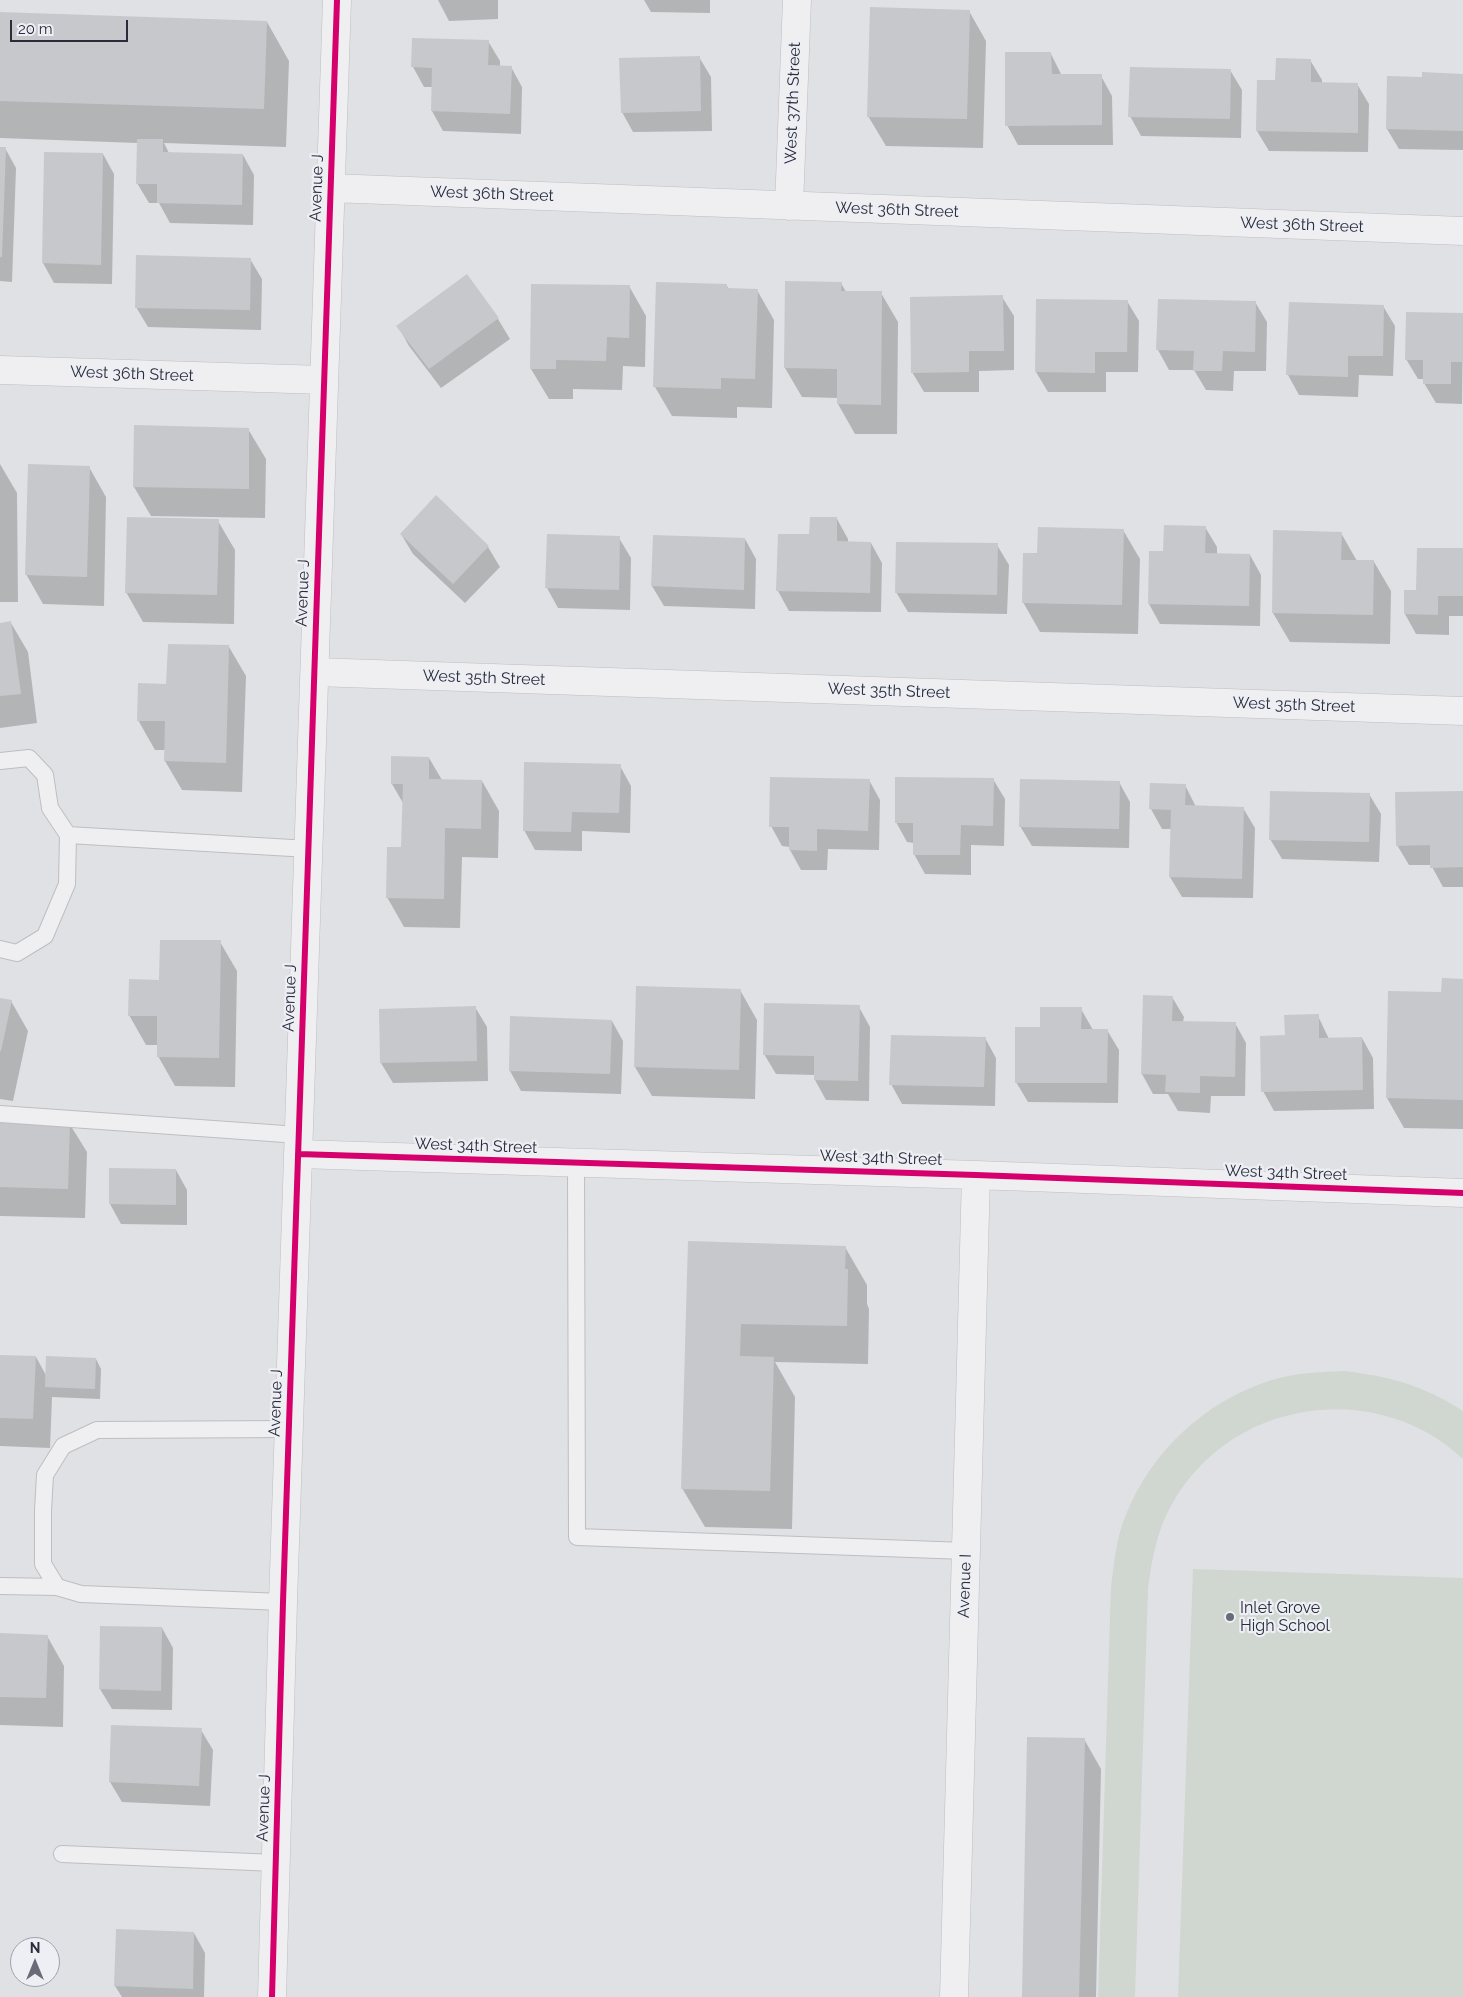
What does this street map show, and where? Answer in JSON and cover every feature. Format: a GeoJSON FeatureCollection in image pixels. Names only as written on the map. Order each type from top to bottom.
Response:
{"type":"FeatureCollection","features":[{"type":"Feature","properties":{"kind":"street","name":"Avenue J"},"geometry":{"type":"LineString","coordinates":[[272,1997],[283,1602],[337,0]]}},
{"type":"Feature","properties":{"kind":"street","name":"West 37th Street"},"geometry":{"type":"LineString","coordinates":[[789,206],[797,0]]}},
{"type":"Feature","properties":{"kind":"street","name":"West 36th Street"},"geometry":{"type":"LineString","coordinates":[[331,188],[1463,231]]}},
{"type":"Feature","properties":{"kind":"street","name":"West 36th Street"},"geometry":{"type":"LineString","coordinates":[[0,370],[324,380]]}},
{"type":"Feature","properties":{"kind":"street","name":"West 35th Street"},"geometry":{"type":"LineString","coordinates":[[314,672],[1463,711]]}},
{"type":"Feature","properties":{"kind":"street","name":"West 34th Street"},"geometry":{"type":"LineString","coordinates":[[298,1144],[576,1163],[976,1175],[1463,1194]]}},
{"type":"Feature","properties":{"kind":"street","name":"Avenue I"},"geometry":{"type":"LineString","coordinates":[[954,1997],[976,1175]]}},
{"type":"Feature","properties":{"kind":"lane"},"geometry":{"type":"LineString","coordinates":[[0,761],[29,758],[45,775],[50,808],[68,835],[67,884],[45,936],[17,953],[0,949]]}},
{"type":"Feature","properties":{"kind":"lane"},"geometry":{"type":"LineString","coordinates":[[68,835],[309,849]]}},
{"type":"Feature","properties":{"kind":"lane"},"geometry":{"type":"LineString","coordinates":[[0,1114],[298,1144]]}},
{"type":"Feature","properties":{"kind":"lane"},"geometry":{"type":"LineString","coordinates":[[576,1163],[577,1537],[966,1551]]}},
{"type":"Feature","properties":{"kind":"lane"},"geometry":{"type":"LineString","coordinates":[[57,1587],[43,1564],[43,1510],[45,1475],[63,1446],[97,1430],[289,1429]]}},
{"type":"Feature","properties":{"kind":"lane"},"geometry":{"type":"LineString","coordinates":[[0,1586],[57,1587],[81,1594],[283,1602]]}},
{"type":"Feature","properties":{"kind":"lane"},"geometry":{"type":"LineString","coordinates":[[62,1854],[276,1863]]}},
{"type":"Feature","properties":{"kind":"shaded area"},"geometry":{"type":"Polygon","coordinates":[[[1344,1371],[1391,1379],[1421,1389],[1463,1411],[1463,1459],[1428,1433],[1389,1417],[1348,1410],[1307,1411],[1267,1422],[1230,1441],[1198,1469],[1172,1504],[1159,1534],[1148,1588],[1135,1997],[1098,1997],[1111,1587],[1117,1543],[1125,1517],[1136,1493],[1165,1450],[1203,1415],[1224,1401],[1272,1380],[1299,1374],[1344,1371]]]}},
{"type":"Feature","properties":{"kind":"shaded area"},"geometry":{"type":"Polygon","coordinates":[[[1193,1569],[1463,1578],[1463,1997],[1178,1997],[1193,1569]]]}},
{"type":"Feature","properties":{"kind":"building"},"geometry":{"type":"Polygon","coordinates":[[[870,7],[970,10],[967,119],[867,117],[870,7]]]}},
{"type":"Feature","properties":{"kind":"building"},"geometry":{"type":"Polygon","coordinates":[[[0,12],[267,21],[264,109],[0,101],[0,12]]]}},
{"type":"Feature","properties":{"kind":"building"},"geometry":{"type":"Polygon","coordinates":[[[412,38],[489,40],[488,65],[512,66],[510,114],[431,111],[432,68],[411,67],[412,38]]]}},
{"type":"Feature","properties":{"kind":"building"},"geometry":{"type":"Polygon","coordinates":[[[1005,52],[1051,52],[1052,74],[1102,74],[1102,125],[1005,126],[1005,52]]]}},
{"type":"Feature","properties":{"kind":"building"},"geometry":{"type":"Polygon","coordinates":[[[700,56],[701,111],[621,113],[619,58],[700,56]]]}},
{"type":"Feature","properties":{"kind":"building"},"geometry":{"type":"Polygon","coordinates":[[[1276,58],[1311,59],[1311,82],[1358,83],[1358,133],[1256,131],[1257,80],[1275,80],[1276,58]]]}},
{"type":"Feature","properties":{"kind":"building"},"geometry":{"type":"Polygon","coordinates":[[[1130,67],[1231,69],[1230,119],[1128,117],[1130,67]]]}},
{"type":"Feature","properties":{"kind":"building"},"geometry":{"type":"Polygon","coordinates":[[[1422,72],[1463,74],[1463,131],[1386,129],[1387,76],[1422,77],[1422,72]]]}},
{"type":"Feature","properties":{"kind":"building"},"geometry":{"type":"Polygon","coordinates":[[[137,139],[163,139],[163,152],[243,154],[242,205],[157,203],[157,184],[136,184],[137,139]]]}},
{"type":"Feature","properties":{"kind":"building"},"geometry":{"type":"Polygon","coordinates":[[[0,147],[6,147],[2,257],[0,257],[0,147]]]}},
{"type":"Feature","properties":{"kind":"building"},"geometry":{"type":"Polygon","coordinates":[[[44,152],[103,153],[101,265],[42,263],[44,152]]]}},
{"type":"Feature","properties":{"kind":"building"},"geometry":{"type":"Polygon","coordinates":[[[136,255],[251,258],[250,310],[135,308],[136,255]]]}},
{"type":"Feature","properties":{"kind":"building"},"geometry":{"type":"Polygon","coordinates":[[[467,274],[499,318],[429,369],[396,326],[467,274]]]}},
{"type":"Feature","properties":{"kind":"building"},"geometry":{"type":"Polygon","coordinates":[[[785,281],[842,282],[841,291],[882,291],[881,405],[837,404],[837,369],[784,368],[785,281]]]}},
{"type":"Feature","properties":{"kind":"building"},"geometry":{"type":"Polygon","coordinates":[[[656,282],[727,284],[727,288],[758,289],[755,379],[721,378],[721,389],[653,387],[656,282]]]}},
{"type":"Feature","properties":{"kind":"building"},"geometry":{"type":"Polygon","coordinates":[[[531,284],[630,285],[629,338],[607,337],[606,361],[556,360],[556,369],[530,369],[531,284]]]}},
{"type":"Feature","properties":{"kind":"building"},"geometry":{"type":"Polygon","coordinates":[[[1003,295],[1004,351],[969,351],[969,372],[911,373],[910,297],[1003,295]]]}},
{"type":"Feature","properties":{"kind":"building"},"geometry":{"type":"Polygon","coordinates":[[[1036,299],[1128,300],[1127,352],[1095,352],[1095,373],[1035,372],[1036,299]]]}},
{"type":"Feature","properties":{"kind":"building"},"geometry":{"type":"Polygon","coordinates":[[[1158,299],[1256,301],[1255,352],[1223,351],[1222,371],[1193,371],[1194,351],[1156,350],[1158,299]]]}},
{"type":"Feature","properties":{"kind":"building"},"geometry":{"type":"Polygon","coordinates":[[[1289,302],[1384,305],[1383,356],[1348,356],[1348,377],[1286,375],[1289,302]]]}},
{"type":"Feature","properties":{"kind":"building"},"geometry":{"type":"Polygon","coordinates":[[[1406,312],[1463,313],[1463,362],[1451,362],[1451,384],[1423,384],[1423,360],[1405,360],[1406,312]]]}},
{"type":"Feature","properties":{"kind":"building"},"geometry":{"type":"Polygon","coordinates":[[[134,425],[249,428],[249,489],[133,487],[134,425]]]}},
{"type":"Feature","properties":{"kind":"building"},"geometry":{"type":"Polygon","coordinates":[[[28,464],[90,466],[87,577],[25,575],[28,464]]]}},
{"type":"Feature","properties":{"kind":"building"},"geometry":{"type":"Polygon","coordinates":[[[436,495],[489,546],[453,584],[400,534],[436,495]]]}},
{"type":"Feature","properties":{"kind":"building"},"geometry":{"type":"Polygon","coordinates":[[[127,517],[219,519],[217,595],[125,593],[127,517]]]}},
{"type":"Feature","properties":{"kind":"building"},"geometry":{"type":"Polygon","coordinates":[[[810,517],[837,517],[837,541],[871,542],[870,593],[776,591],[778,534],[809,534],[810,517]]]}},
{"type":"Feature","properties":{"kind":"building"},"geometry":{"type":"Polygon","coordinates":[[[1164,525],[1206,526],[1205,553],[1250,554],[1249,606],[1148,604],[1149,551],[1163,551],[1164,525]]]}},
{"type":"Feature","properties":{"kind":"building"},"geometry":{"type":"Polygon","coordinates":[[[1038,527],[1124,529],[1122,605],[1022,603],[1023,553],[1037,553],[1038,527]]]}},
{"type":"Feature","properties":{"kind":"building"},"geometry":{"type":"Polygon","coordinates":[[[1273,530],[1342,532],[1341,560],[1374,560],[1373,615],[1272,613],[1273,530]]]}},
{"type":"Feature","properties":{"kind":"building"},"geometry":{"type":"Polygon","coordinates":[[[547,534],[620,536],[619,590],[545,588],[547,534]]]}},
{"type":"Feature","properties":{"kind":"building"},"geometry":{"type":"Polygon","coordinates":[[[653,535],[745,538],[744,590],[651,586],[653,535]]]}},
{"type":"Feature","properties":{"kind":"building"},"geometry":{"type":"Polygon","coordinates":[[[896,542],[998,543],[997,595],[895,593],[896,542]]]}},
{"type":"Feature","properties":{"kind":"building"},"geometry":{"type":"Polygon","coordinates":[[[1417,548],[1463,548],[1463,596],[1438,596],[1438,615],[1404,614],[1404,590],[1416,590],[1417,548]]]}},
{"type":"Feature","properties":{"kind":"building"},"geometry":{"type":"Polygon","coordinates":[[[11,621],[21,694],[0,696],[0,623],[11,621]]]}},
{"type":"Feature","properties":{"kind":"building"},"geometry":{"type":"Polygon","coordinates":[[[168,644],[229,645],[226,763],[164,761],[165,721],[137,721],[138,683],[166,684],[168,644]]]}},
{"type":"Feature","properties":{"kind":"building"},"geometry":{"type":"Polygon","coordinates":[[[391,756],[429,757],[429,779],[482,780],[481,829],[445,828],[444,899],[386,898],[387,847],[401,847],[403,784],[391,784],[391,756]]]}},
{"type":"Feature","properties":{"kind":"building"},"geometry":{"type":"Polygon","coordinates":[[[524,762],[621,764],[619,813],[572,812],[571,832],[523,831],[524,762]]]}},
{"type":"Feature","properties":{"kind":"building"},"geometry":{"type":"Polygon","coordinates":[[[770,777],[870,779],[868,831],[817,829],[817,851],[789,850],[789,827],[769,827],[770,777]]]}},
{"type":"Feature","properties":{"kind":"building"},"geometry":{"type":"Polygon","coordinates":[[[895,777],[994,778],[993,826],[961,825],[960,855],[913,855],[913,823],[895,823],[895,777]]]}},
{"type":"Feature","properties":{"kind":"building"},"geometry":{"type":"Polygon","coordinates":[[[1020,779],[1120,781],[1119,829],[1019,827],[1020,779]]]}},
{"type":"Feature","properties":{"kind":"building"},"geometry":{"type":"Polygon","coordinates":[[[1150,783],[1186,784],[1185,805],[1244,807],[1242,879],[1169,877],[1171,810],[1149,809],[1150,783]]]}},
{"type":"Feature","properties":{"kind":"building"},"geometry":{"type":"Polygon","coordinates":[[[1270,791],[1370,793],[1369,842],[1269,840],[1270,791]]]}},
{"type":"Feature","properties":{"kind":"building"},"geometry":{"type":"Polygon","coordinates":[[[1463,791],[1463,867],[1430,868],[1430,845],[1396,846],[1395,792],[1463,791]]]}},
{"type":"Feature","properties":{"kind":"building"},"geometry":{"type":"Polygon","coordinates":[[[160,940],[221,940],[219,1058],[157,1057],[157,1016],[128,1016],[129,979],[159,980],[160,940]]]}},
{"type":"Feature","properties":{"kind":"building"},"geometry":{"type":"Polygon","coordinates":[[[1442,978],[1463,979],[1463,1100],[1386,1098],[1388,991],[1441,992],[1442,978]]]}},
{"type":"Feature","properties":{"kind":"building"},"geometry":{"type":"Polygon","coordinates":[[[636,986],[741,989],[739,1070],[634,1067],[636,986]]]}},
{"type":"Feature","properties":{"kind":"building"},"geometry":{"type":"Polygon","coordinates":[[[1143,995],[1173,996],[1172,1021],[1236,1022],[1235,1077],[1200,1076],[1200,1093],[1165,1092],[1166,1075],[1141,1074],[1143,995]]]}},
{"type":"Feature","properties":{"kind":"building"},"geometry":{"type":"Polygon","coordinates":[[[0,998],[12,1000],[1,1051],[0,1051],[0,998]]]}},
{"type":"Feature","properties":{"kind":"building"},"geometry":{"type":"Polygon","coordinates":[[[764,1003],[860,1005],[858,1081],[814,1080],[814,1056],[763,1055],[764,1003]]]}},
{"type":"Feature","properties":{"kind":"building"},"geometry":{"type":"Polygon","coordinates":[[[476,1006],[477,1061],[380,1063],[379,1009],[476,1006]]]}},
{"type":"Feature","properties":{"kind":"building"},"geometry":{"type":"Polygon","coordinates":[[[1040,1007],[1082,1007],[1081,1029],[1108,1029],[1107,1083],[1015,1083],[1015,1027],[1040,1027],[1040,1007]]]}},
{"type":"Feature","properties":{"kind":"building"},"geometry":{"type":"Polygon","coordinates":[[[1319,1014],[1319,1038],[1362,1037],[1363,1090],[1261,1092],[1260,1036],[1285,1035],[1284,1015],[1319,1014]]]}},
{"type":"Feature","properties":{"kind":"building"},"geometry":{"type":"Polygon","coordinates":[[[510,1016],[612,1020],[610,1074],[509,1071],[510,1016]]]}},
{"type":"Feature","properties":{"kind":"building"},"geometry":{"type":"Polygon","coordinates":[[[891,1035],[986,1037],[984,1087],[889,1085],[891,1035]]]}},
{"type":"Feature","properties":{"kind":"building"},"geometry":{"type":"Polygon","coordinates":[[[0,1120],[70,1122],[68,1189],[0,1187],[0,1120]]]}},
{"type":"Feature","properties":{"kind":"building"},"geometry":{"type":"Polygon","coordinates":[[[109,1168],[176,1169],[176,1205],[109,1204],[109,1168]]]}},
{"type":"Feature","properties":{"kind":"building"},"geometry":{"type":"Polygon","coordinates":[[[688,1241],[846,1246],[845,1269],[848,1269],[847,1326],[741,1324],[740,1356],[774,1357],[770,1491],[681,1489],[688,1241]]]}},
{"type":"Feature","properties":{"kind":"building"},"geometry":{"type":"Polygon","coordinates":[[[0,1355],[36,1356],[33,1419],[0,1418],[0,1355]]]}},
{"type":"Feature","properties":{"kind":"building"},"geometry":{"type":"Polygon","coordinates":[[[46,1356],[96,1358],[95,1389],[45,1387],[46,1356]]]}},
{"type":"Feature","properties":{"kind":"building"},"geometry":{"type":"Polygon","coordinates":[[[100,1626],[162,1627],[161,1691],[99,1689],[100,1626]]]}},
{"type":"Feature","properties":{"kind":"building"},"geometry":{"type":"Polygon","coordinates":[[[0,1633],[48,1635],[46,1698],[0,1697],[0,1633]]]}},
{"type":"Feature","properties":{"kind":"building"},"geometry":{"type":"Polygon","coordinates":[[[111,1725],[202,1728],[199,1786],[109,1782],[111,1725]]]}},
{"type":"Feature","properties":{"kind":"building"},"geometry":{"type":"Polygon","coordinates":[[[1027,1737],[1085,1738],[1079,1997],[1022,1997],[1027,1737]]]}},
{"type":"Feature","properties":{"kind":"building"},"geometry":{"type":"Polygon","coordinates":[[[116,1929],[194,1932],[193,1989],[114,1986],[116,1929]]]}},
{"type":"Feature","properties":{"kind":"cycle path"},"geometry":{"type":"LineString","coordinates":[[272,1997],[283,1602],[337,0]]}},
{"type":"Feature","properties":{"kind":"cycle path"},"geometry":{"type":"LineString","coordinates":[[298,1154],[976,1175],[1463,1193]]}},
{"type":"Feature","properties":{"kind":"place","name":"Inlet Grove High School"},"geometry":{"type":"Point","coordinates":[1230,1617]}}]}
